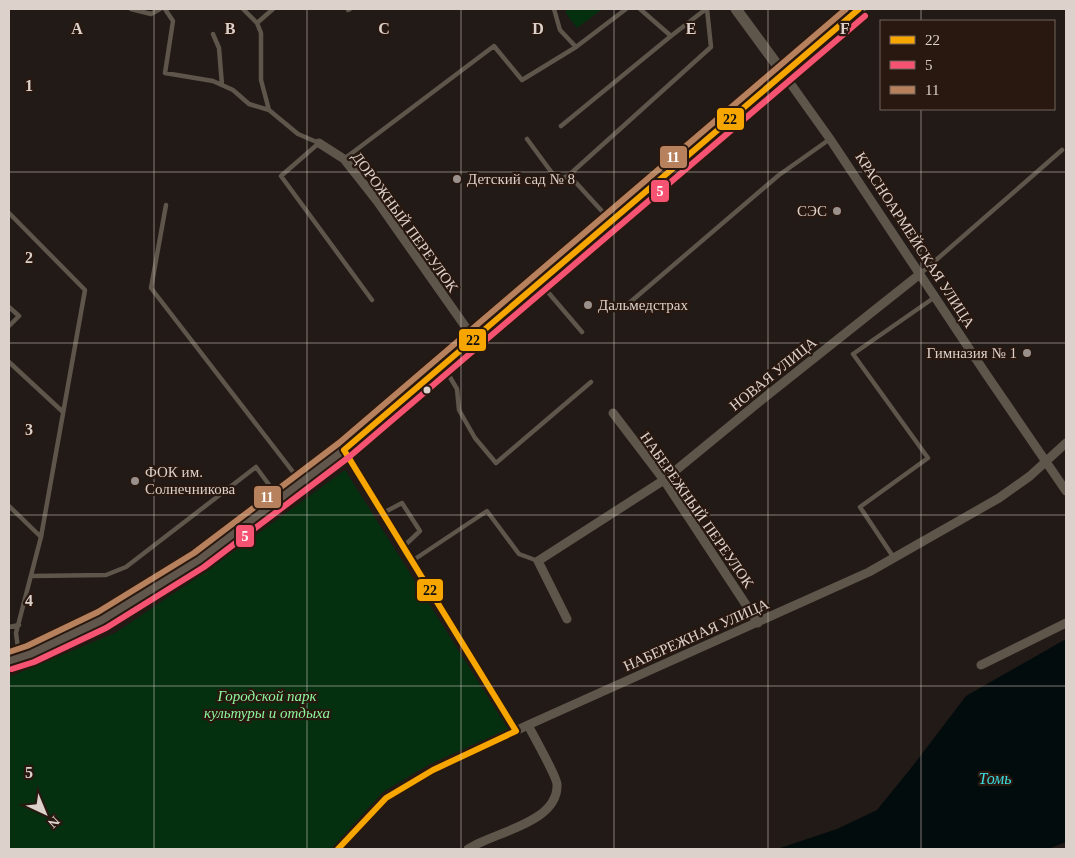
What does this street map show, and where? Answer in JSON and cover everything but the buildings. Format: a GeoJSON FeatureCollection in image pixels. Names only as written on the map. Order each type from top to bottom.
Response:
{"type":"FeatureCollection","features":[{"type":"Feature","properties":{"kind":"main road"},"geometry":{"type":"LineString","coordinates":[[14,659],[102,620],[199,560],[344,450],[859,9]]}},
{"type":"Feature","properties":{"kind":"street","name":"КРАСНОАРМЕЙСКАЯ УЛИЦА"},"geometry":{"type":"LineString","coordinates":[[737,9],[830,138],[1066,491]]}},
{"type":"Feature","properties":{"kind":"street","name":"ДОРОЖНЫЙ ПЕРЕУЛОК"},"geometry":{"type":"LineString","coordinates":[[319,143],[344,158],[377,201],[474,339]]}},
{"type":"Feature","properties":{"kind":"street","name":"НОВАЯ УЛИЦА"},"geometry":{"type":"LineString","coordinates":[[538,561],[664,480],[920,274]]}},
{"type":"Feature","properties":{"kind":"street","name":"НАБЕРЕЖНЫЙ ПЕРЕУЛОК"},"geometry":{"type":"LineString","coordinates":[[613,413],[664,480],[758,622]]}},
{"type":"Feature","properties":{"kind":"street","name":"НАБЕРЕЖНАЯ УЛИЦА"},"geometry":{"type":"LineString","coordinates":[[338,849],[386,798],[432,770],[528,724],[869,572],[999,498],[1030,476],[1066,443]]}},
{"type":"Feature","properties":{"kind":"street"},"geometry":{"type":"LineString","coordinates":[[344,450],[516,731]]}},
{"type":"Feature","properties":{"kind":"street"},"geometry":{"type":"LineString","coordinates":[[538,561],[567,619]]}},
{"type":"Feature","properties":{"kind":"street"},"geometry":{"type":"LineString","coordinates":[[981,665],[1066,623]]}},
{"type":"Feature","properties":{"kind":"street"},"geometry":{"type":"LineString","coordinates":[[468,849],[536,818],[547,810],[555,797],[557,782],[528,724]]}},
{"type":"Feature","properties":{"kind":"lane"},"geometry":{"type":"LineString","coordinates":[[131,9],[151,14],[160,9]]}},
{"type":"Feature","properties":{"kind":"lane","name":"ДОРОЖНЫЙ ПЕРЕУЛОК"},"geometry":{"type":"LineString","coordinates":[[165,9],[173,21],[165,73],[213,82],[232,90],[249,104],[269,110],[298,134],[319,143]]}},
{"type":"Feature","properties":{"kind":"lane"},"geometry":{"type":"LineString","coordinates":[[243,9],[256,23],[261,33],[261,80],[269,110]]}},
{"type":"Feature","properties":{"kind":"lane"},"geometry":{"type":"LineString","coordinates":[[256,23],[273,9]]}},
{"type":"Feature","properties":{"kind":"lane"},"geometry":{"type":"LineString","coordinates":[[554,9],[560,30],[576,46]]}},
{"type":"Feature","properties":{"kind":"lane"},"geometry":{"type":"LineString","coordinates":[[344,158],[494,46],[522,80],[576,46],[626,9]]}},
{"type":"Feature","properties":{"kind":"lane"},"geometry":{"type":"LineString","coordinates":[[640,9],[671,36]]}},
{"type":"Feature","properties":{"kind":"lane"},"geometry":{"type":"LineString","coordinates":[[561,126],[706,9]]}},
{"type":"Feature","properties":{"kind":"lane"},"geometry":{"type":"LineString","coordinates":[[527,139],[558,181],[569,175],[711,47],[706,9]]}},
{"type":"Feature","properties":{"kind":"lane"},"geometry":{"type":"LineString","coordinates":[[213,34],[218,48],[222,86]]}},
{"type":"Feature","properties":{"kind":"lane"},"geometry":{"type":"LineString","coordinates":[[628,304],[779,175],[830,138]]}},
{"type":"Feature","properties":{"kind":"lane"},"geometry":{"type":"LineString","coordinates":[[319,143],[281,176],[372,300]]}},
{"type":"Feature","properties":{"kind":"lane","name":"НОВАЯ УЛИЦА"},"geometry":{"type":"LineString","coordinates":[[920,274],[1062,150]]}},
{"type":"Feature","properties":{"kind":"lane"},"geometry":{"type":"LineString","coordinates":[[569,175],[611,221]]}},
{"type":"Feature","properties":{"kind":"lane"},"geometry":{"type":"LineString","coordinates":[[166,205],[151,288],[301,482]]}},
{"type":"Feature","properties":{"kind":"lane"},"geometry":{"type":"LineString","coordinates":[[9,213],[85,290],[41,537],[16,633],[14,659]]}},
{"type":"Feature","properties":{"kind":"lane"},"geometry":{"type":"LineString","coordinates":[[540,283],[582,332]]}},
{"type":"Feature","properties":{"kind":"lane"},"geometry":{"type":"LineString","coordinates":[[894,558],[860,507],[928,458],[853,354],[935,297]]}},
{"type":"Feature","properties":{"kind":"lane"},"geometry":{"type":"LineString","coordinates":[[9,307],[19,316],[9,326]]}},
{"type":"Feature","properties":{"kind":"lane"},"geometry":{"type":"LineString","coordinates":[[9,362],[63,412]]}},
{"type":"Feature","properties":{"kind":"lane"},"geometry":{"type":"LineString","coordinates":[[443,366],[457,389],[459,410],[475,438],[496,463],[591,382]]}},
{"type":"Feature","properties":{"kind":"lane"},"geometry":{"type":"LineString","coordinates":[[31,576],[106,575],[126,567],[256,467],[279,498]]}},
{"type":"Feature","properties":{"kind":"lane"},"geometry":{"type":"LineString","coordinates":[[383,513],[402,503],[420,531],[403,547]]}},
{"type":"Feature","properties":{"kind":"lane"},"geometry":{"type":"LineString","coordinates":[[9,506],[41,537]]}},
{"type":"Feature","properties":{"kind":"lane"},"geometry":{"type":"LineString","coordinates":[[412,561],[487,511],[519,554],[538,561]]}},
{"type":"Feature","properties":{"kind":"lane"},"geometry":{"type":"LineString","coordinates":[[9,628],[19,625]]}},
{"type":"Feature","properties":{"kind":"green space"},"geometry":{"type":"Polygon","coordinates":[[[569,9],[602,9],[577,28],[565,12],[569,9]]]}},
{"type":"Feature","properties":{"kind":"green space","name":"Городской парк культуры и отдыха"},"geometry":{"type":"Polygon","coordinates":[[[345,470],[508,729],[430,764],[383,792],[331,849],[9,849],[9,677],[115,633],[207,571],[345,470]]]}},
{"type":"Feature","properties":{"kind":"water","name":"Томь"},"geometry":{"type":"Polygon","coordinates":[[[1066,639],[1066,842],[1048,849],[777,849],[837,829],[877,810],[966,696],[1066,639]]]}},
{"type":"Feature","properties":{"kind":"transit line","name":"11"},"geometry":{"type":"LineString","coordinates":[[9,652],[27,646],[98,612],[194,553],[339,443],[846,9]]}},
{"type":"Feature","properties":{"kind":"transit line","name":"22"},"geometry":{"type":"LineString","coordinates":[[344,450],[859,9]]}},
{"type":"Feature","properties":{"kind":"transit line","name":"5"},"geometry":{"type":"LineString","coordinates":[[12,669],[34,662],[106,628],[204,567],[349,457],[865,16]]}},
{"type":"Feature","properties":{"kind":"transit line","name":"22"},"geometry":{"type":"LineString","coordinates":[[344,450],[516,731]]}},
{"type":"Feature","properties":{"kind":"transit line","name":"22"},"geometry":{"type":"LineString","coordinates":[[338,849],[386,798],[433,770],[516,731]]}},
{"type":"Feature","properties":{"kind":"place","name":"Детский сад № 8"},"geometry":{"type":"Point","coordinates":[457,179]}},
{"type":"Feature","properties":{"kind":"place","name":"СЭС"},"geometry":{"type":"Point","coordinates":[837,211]}},
{"type":"Feature","properties":{"kind":"place","name":"Дальмедстрах"},"geometry":{"type":"Point","coordinates":[588,305]}},
{"type":"Feature","properties":{"kind":"place","name":"Гимназия № 1"},"geometry":{"type":"Point","coordinates":[1027,353]}},
{"type":"Feature","properties":{"kind":"place","name":"ФОК им. Солнечникова"},"geometry":{"type":"Point","coordinates":[135,481]}}]}
